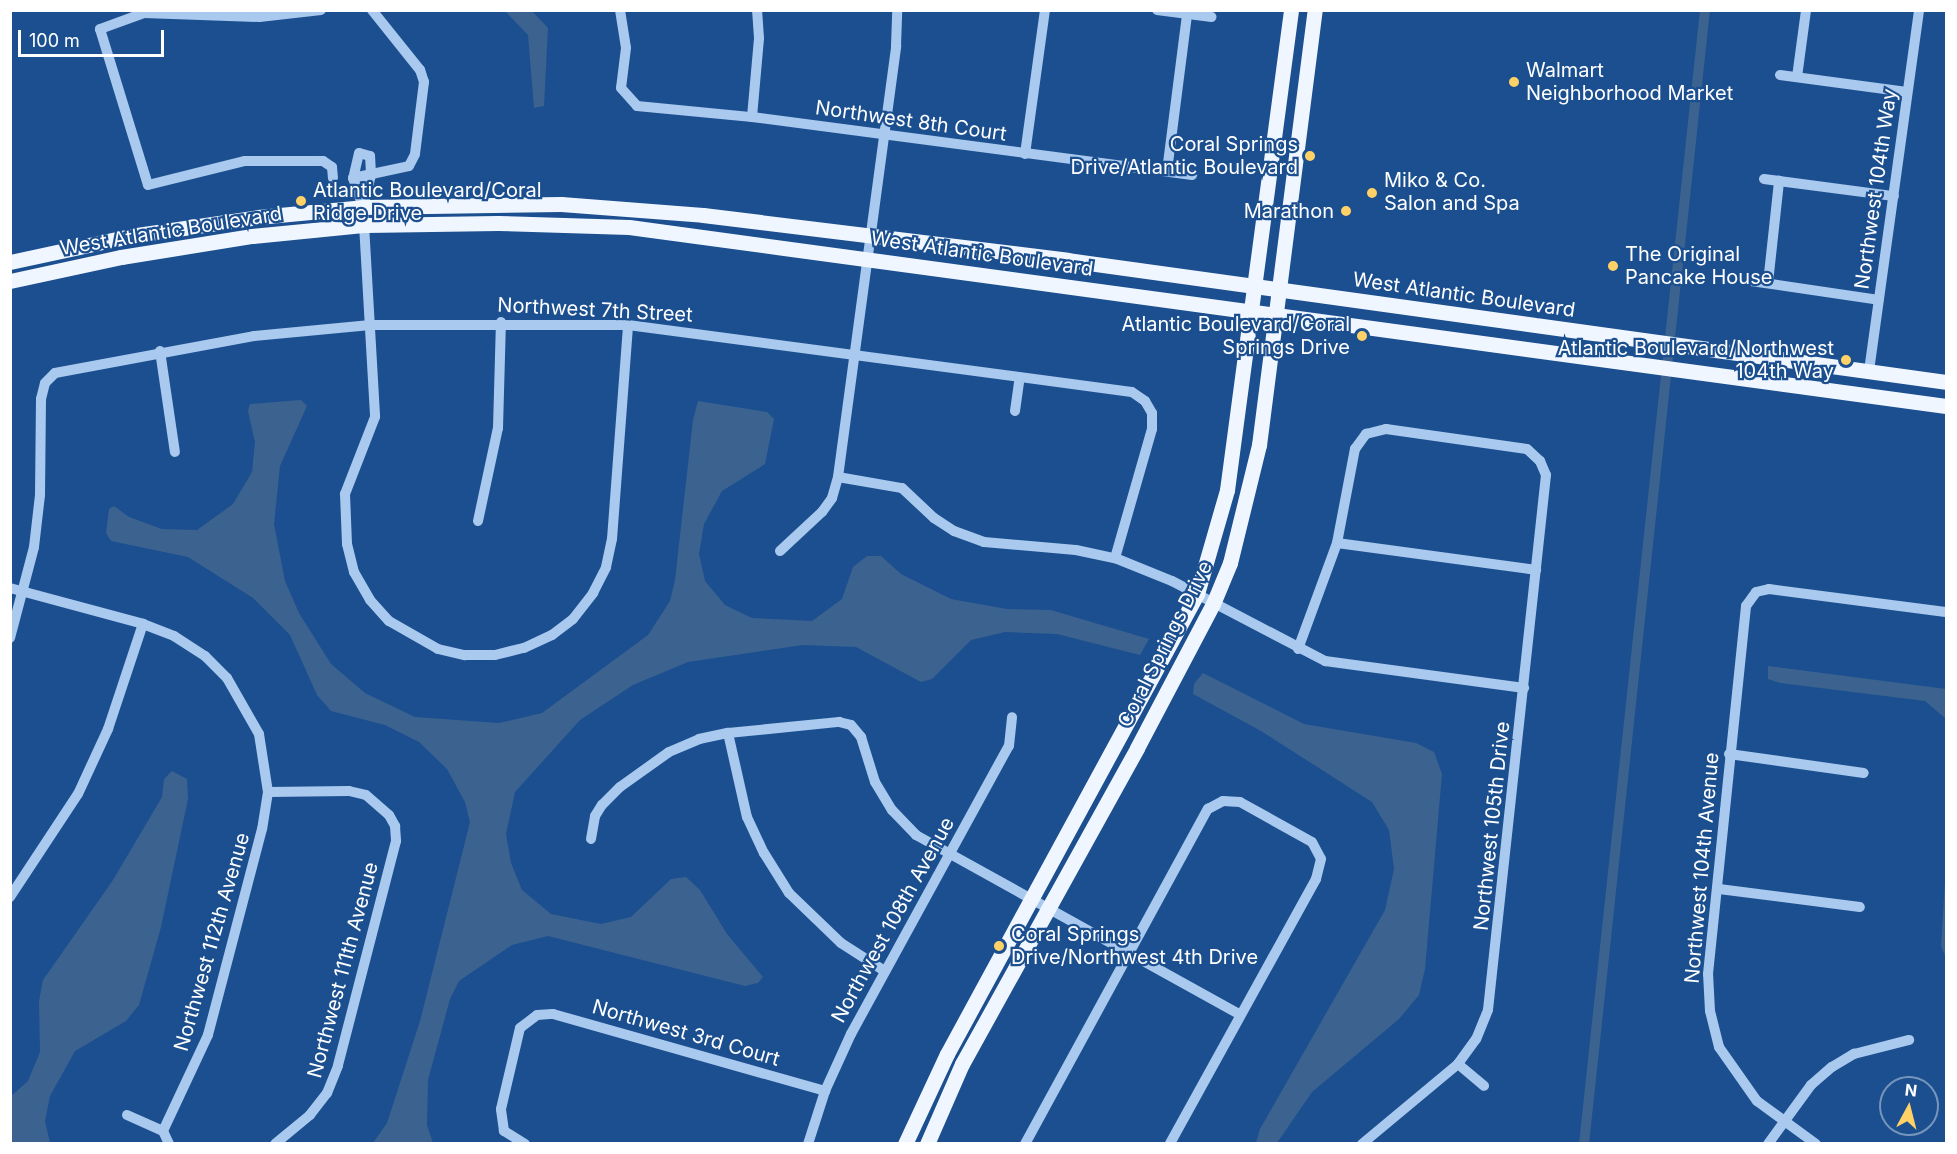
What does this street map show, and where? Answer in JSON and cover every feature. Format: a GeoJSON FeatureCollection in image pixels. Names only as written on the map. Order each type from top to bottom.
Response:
{"type":"FeatureCollection","features":[{"type":"Feature","properties":{"kind":"main road","name":"Coral Springs Drive"},"geometry":{"type":"LineString","coordinates":[[904,1143],[923,1100],[1197,594],[1227,490],[1291,10]]}},
{"type":"Feature","properties":{"kind":"main road","name":"Coral Springs Drive"},"geometry":{"type":"LineString","coordinates":[[927,1143],[962,1064],[1213,604],[1251,493],[1278,318],[1315,10]]}},
{"type":"Feature","properties":{"kind":"main road","name":"West Atlantic Boulevard"},"geometry":{"type":"LineString","coordinates":[[10,262],[130,236],[363,207],[561,204],[673,212],[870,236],[1256,286],[1947,382]]}},
{"type":"Feature","properties":{"kind":"main road","name":"West Atlantic Boulevard"},"geometry":{"type":"LineString","coordinates":[[10,281],[121,257],[252,236],[365,225],[498,223],[629,227],[868,258],[1252,315],[1947,406]]}},
{"type":"Feature","properties":{"kind":"street"},"geometry":{"type":"LineString","coordinates":[[321,10],[244,17],[152,12],[100,29],[148,185],[245,161],[323,161],[332,167],[333,177]]}},
{"type":"Feature","properties":{"kind":"street"},"geometry":{"type":"LineString","coordinates":[[353,178],[410,166],[415,154],[424,82],[420,70],[372,10]]}},
{"type":"Feature","properties":{"kind":"street","name":"Northwest 8th Court"},"geometry":{"type":"LineString","coordinates":[[620,10],[626,48],[621,88],[627,99],[637,106],[752,117],[1192,175]]}},
{"type":"Feature","properties":{"kind":"street"},"geometry":{"type":"LineString","coordinates":[[752,117],[759,38],[757,10]]}},
{"type":"Feature","properties":{"kind":"street"},"geometry":{"type":"LineString","coordinates":[[780,551],[822,512],[832,498],[838,477],[868,258],[897,10]]}},
{"type":"Feature","properties":{"kind":"street"},"geometry":{"type":"LineString","coordinates":[[1025,154],[1045,10]]}},
{"type":"Feature","properties":{"kind":"street"},"geometry":{"type":"LineString","coordinates":[[1157,10],[1212,17]]}},
{"type":"Feature","properties":{"kind":"street"},"geometry":{"type":"LineString","coordinates":[[1797,77],[1806,10]]}},
{"type":"Feature","properties":{"kind":"street","name":"Northwest 104th Way"},"geometry":{"type":"LineString","coordinates":[[1869,371],[1918,10]]}},
{"type":"Feature","properties":{"kind":"street"},"geometry":{"type":"LineString","coordinates":[[1167,171],[1187,14]]}},
{"type":"Feature","properties":{"kind":"street"},"geometry":{"type":"LineString","coordinates":[[1780,75],[1907,92]]}},
{"type":"Feature","properties":{"kind":"street"},"geometry":{"type":"LineString","coordinates":[[363,207],[371,174],[370,156],[359,153],[353,178],[363,207],[365,225],[375,417],[345,494],[343,520],[354,572],[370,600],[389,621],[413,637],[438,649],[465,655],[495,654],[524,648],[552,635],[573,619],[602,576],[612,539],[627,325]]}},
{"type":"Feature","properties":{"kind":"street"},"geometry":{"type":"LineString","coordinates":[[1764,179],[1894,196]]}},
{"type":"Feature","properties":{"kind":"street"},"geometry":{"type":"LineString","coordinates":[[1768,283],[1779,181]]}},
{"type":"Feature","properties":{"kind":"street"},"geometry":{"type":"LineString","coordinates":[[1751,280],[1879,300]]}},
{"type":"Feature","properties":{"kind":"street"},"geometry":{"type":"LineString","coordinates":[[478,521],[498,428],[501,322]]}},
{"type":"Feature","properties":{"kind":"street","name":"Northwest 7th Street"},"geometry":{"type":"LineString","coordinates":[[25,592],[40,495],[45,383],[55,373],[160,351],[254,336],[370,325],[501,322],[627,325],[854,353],[1132,392],[1145,401],[1152,413],[1152,429],[1115,558]]}},
{"type":"Feature","properties":{"kind":"street"},"geometry":{"type":"LineString","coordinates":[[160,351],[175,452]]}},
{"type":"Feature","properties":{"kind":"street"},"geometry":{"type":"LineString","coordinates":[[1015,411],[1020,377]]}},
{"type":"Feature","properties":{"kind":"street","name":"Northwest 105th Drive"},"geometry":{"type":"LineString","coordinates":[[1336,543],[1355,449],[1366,434],[1386,429],[1527,449],[1540,461],[1546,475],[1490,1000],[1476,1040],[1458,1064],[1362,1143]]}},
{"type":"Feature","properties":{"kind":"street"},"geometry":{"type":"LineString","coordinates":[[838,477],[902,488],[941,523],[984,542],[1059,547],[1115,558],[1197,594],[1298,649],[1325,661],[1358,668],[1524,688]]}},
{"type":"Feature","properties":{"kind":"street"},"geometry":{"type":"LineString","coordinates":[[1298,649],[1336,543],[1536,570]]}},
{"type":"Feature","properties":{"kind":"street","name":"Northwest 112th Avenue"},"geometry":{"type":"LineString","coordinates":[[10,588],[143,624],[174,636],[205,656],[227,678],[246,705],[259,734],[268,792],[262,830],[208,1035],[163,1131]]}},
{"type":"Feature","properties":{"kind":"street","name":"Northwest 104th Avenue"},"geometry":{"type":"LineString","coordinates":[[1816,1143],[1757,1101],[1719,1047],[1710,1011],[1708,974],[1719,889],[1730,754],[1746,606],[1756,592],[1769,588],[1947,612]]}},
{"type":"Feature","properties":{"kind":"street"},"geometry":{"type":"LineString","coordinates":[[10,638],[25,592]]}},
{"type":"Feature","properties":{"kind":"street"},"geometry":{"type":"LineString","coordinates":[[10,897],[78,794],[108,729],[143,624]]}},
{"type":"Feature","properties":{"kind":"street","name":"Northwest 108th Avenue"},"geometry":{"type":"LineString","coordinates":[[808,1143],[825,1091],[884,970],[1009,746],[1012,717]]}},
{"type":"Feature","properties":{"kind":"street"},"geometry":{"type":"LineString","coordinates":[[591,839],[595,816],[627,781],[669,752],[699,739],[728,733],[839,722],[851,726],[861,737],[875,782],[892,810],[916,835],[1239,1014]]}},
{"type":"Feature","properties":{"kind":"street"},"geometry":{"type":"LineString","coordinates":[[728,733],[747,816],[764,853],[789,892],[840,943],[884,970]]}},
{"type":"Feature","properties":{"kind":"street"},"geometry":{"type":"LineString","coordinates":[[1730,754],[1864,773]]}},
{"type":"Feature","properties":{"kind":"street","name":"Northwest 111th Avenue"},"geometry":{"type":"LineString","coordinates":[[268,792],[349,791],[366,795],[379,804],[395,825],[392,861],[338,1066],[327,1093],[310,1116],[278,1142]]}},
{"type":"Feature","properties":{"kind":"street"},"geometry":{"type":"LineString","coordinates":[[1025,1143],[1208,809],[1223,801],[1240,802],[1312,842],[1320,859],[1317,879],[1239,1014],[1170,1143]]}},
{"type":"Feature","properties":{"kind":"street"},"geometry":{"type":"LineString","coordinates":[[1719,889],[1860,907]]}},
{"type":"Feature","properties":{"kind":"street","name":"Northwest 3rd Court"},"geometry":{"type":"LineString","coordinates":[[525,1143],[504,1131],[501,1109],[520,1028],[537,1015],[553,1014],[825,1091]]}},
{"type":"Feature","properties":{"kind":"street"},"geometry":{"type":"LineString","coordinates":[[1768,1143],[1811,1085],[1832,1067],[1854,1054],[1909,1040]]}},
{"type":"Feature","properties":{"kind":"street"},"geometry":{"type":"LineString","coordinates":[[1458,1064],[1484,1086]]}},
{"type":"Feature","properties":{"kind":"street"},"geometry":{"type":"LineString","coordinates":[[128,1115],[163,1131],[169,1143]]}},
{"type":"Feature","properties":{"kind":"water"},"geometry":{"type":"Polygon","coordinates":[[[505,11],[532,11],[548,28],[544,106],[534,108],[528,35],[505,11]]]}},
{"type":"Feature","properties":{"kind":"water"},"geometry":{"type":"Polygon","coordinates":[[[301,400],[307,406],[280,466],[274,524],[285,581],[299,613],[331,664],[365,693],[415,717],[499,723],[542,713],[648,635],[670,601],[675,580],[693,420],[698,401],[767,412],[774,419],[765,464],[722,491],[704,524],[699,554],[705,581],[725,605],[752,618],[812,621],[842,599],[853,567],[867,556],[881,556],[901,574],[951,599],[1007,609],[1051,610],[1149,639],[1140,655],[1057,634],[1005,632],[971,640],[932,679],[921,682],[856,647],[803,645],[688,662],[633,685],[580,720],[515,792],[506,834],[511,863],[522,890],[551,914],[601,924],[631,917],[671,879],[686,877],[700,890],[727,934],[763,977],[758,983],[745,986],[548,936],[512,945],[459,981],[450,999],[428,1080],[427,1125],[433,1143],[373,1143],[387,1123],[420,1021],[470,822],[465,802],[447,769],[419,742],[385,725],[331,711],[317,695],[290,635],[253,598],[188,557],[111,541],[106,533],[109,509],[114,506],[129,517],[162,529],[197,530],[233,504],[252,472],[255,442],[248,411],[250,404],[301,400]]]}},
{"type":"Feature","properties":{"kind":"water"},"geometry":{"type":"Polygon","coordinates":[[[1768,666],[1946,689],[1946,719],[1925,701],[1780,683],[1768,679],[1768,666]]]}},
{"type":"Feature","properties":{"kind":"water"},"geometry":{"type":"Polygon","coordinates":[[[1203,673],[1304,724],[1416,743],[1434,752],[1442,774],[1425,969],[1419,995],[1399,1019],[1312,1092],[1277,1143],[1256,1143],[1260,1129],[1385,910],[1394,869],[1389,830],[1372,802],[1261,731],[1193,694],[1194,684],[1203,673]]]}},
{"type":"Feature","properties":{"kind":"water"},"geometry":{"type":"Polygon","coordinates":[[[172,771],[187,779],[188,799],[161,927],[139,1005],[126,1021],[75,1051],[50,1096],[45,1121],[50,1143],[11,1143],[11,1096],[28,1081],[40,1052],[39,1001],[43,980],[113,880],[162,797],[164,779],[172,771]]]}},
{"type":"Feature","properties":{"kind":"water"},"geometry":{"type":"Polygon","coordinates":[[[1946,865],[1946,958],[1941,946],[1946,865]]]}},
{"type":"Feature","properties":{"kind":"waterway"},"geometry":{"type":"LineString","coordinates":[[1584,1144],[1705,10]]}},
{"type":"Feature","properties":{"kind":"place","name":"Walmart Neighborhood Market"},"geometry":{"type":"Point","coordinates":[1514,82]}},
{"type":"Feature","properties":{"kind":"place","name":"Coral Springs Drive/Atlantic Boulevard"},"geometry":{"type":"Point","coordinates":[1310,156]}},
{"type":"Feature","properties":{"kind":"place","name":"Miko & Co. Salon and Spa"},"geometry":{"type":"Point","coordinates":[1372,193]}},
{"type":"Feature","properties":{"kind":"place","name":"Atlantic Boulevard/Coral Ridge Drive"},"geometry":{"type":"Point","coordinates":[301,201]}},
{"type":"Feature","properties":{"kind":"place","name":"Marathon"},"geometry":{"type":"Point","coordinates":[1346,211]}},
{"type":"Feature","properties":{"kind":"place","name":"The Original Pancake House"},"geometry":{"type":"Point","coordinates":[1613,266]}},
{"type":"Feature","properties":{"kind":"place","name":"Atlantic Boulevard/Coral Springs Drive"},"geometry":{"type":"Point","coordinates":[1362,336]}},
{"type":"Feature","properties":{"kind":"place","name":"Atlantic Boulevard/Northwest 104th Way"},"geometry":{"type":"Point","coordinates":[1846,360]}},
{"type":"Feature","properties":{"kind":"place","name":"Coral Springs Drive/Northwest 4th Drive"},"geometry":{"type":"Point","coordinates":[999,946]}}]}
